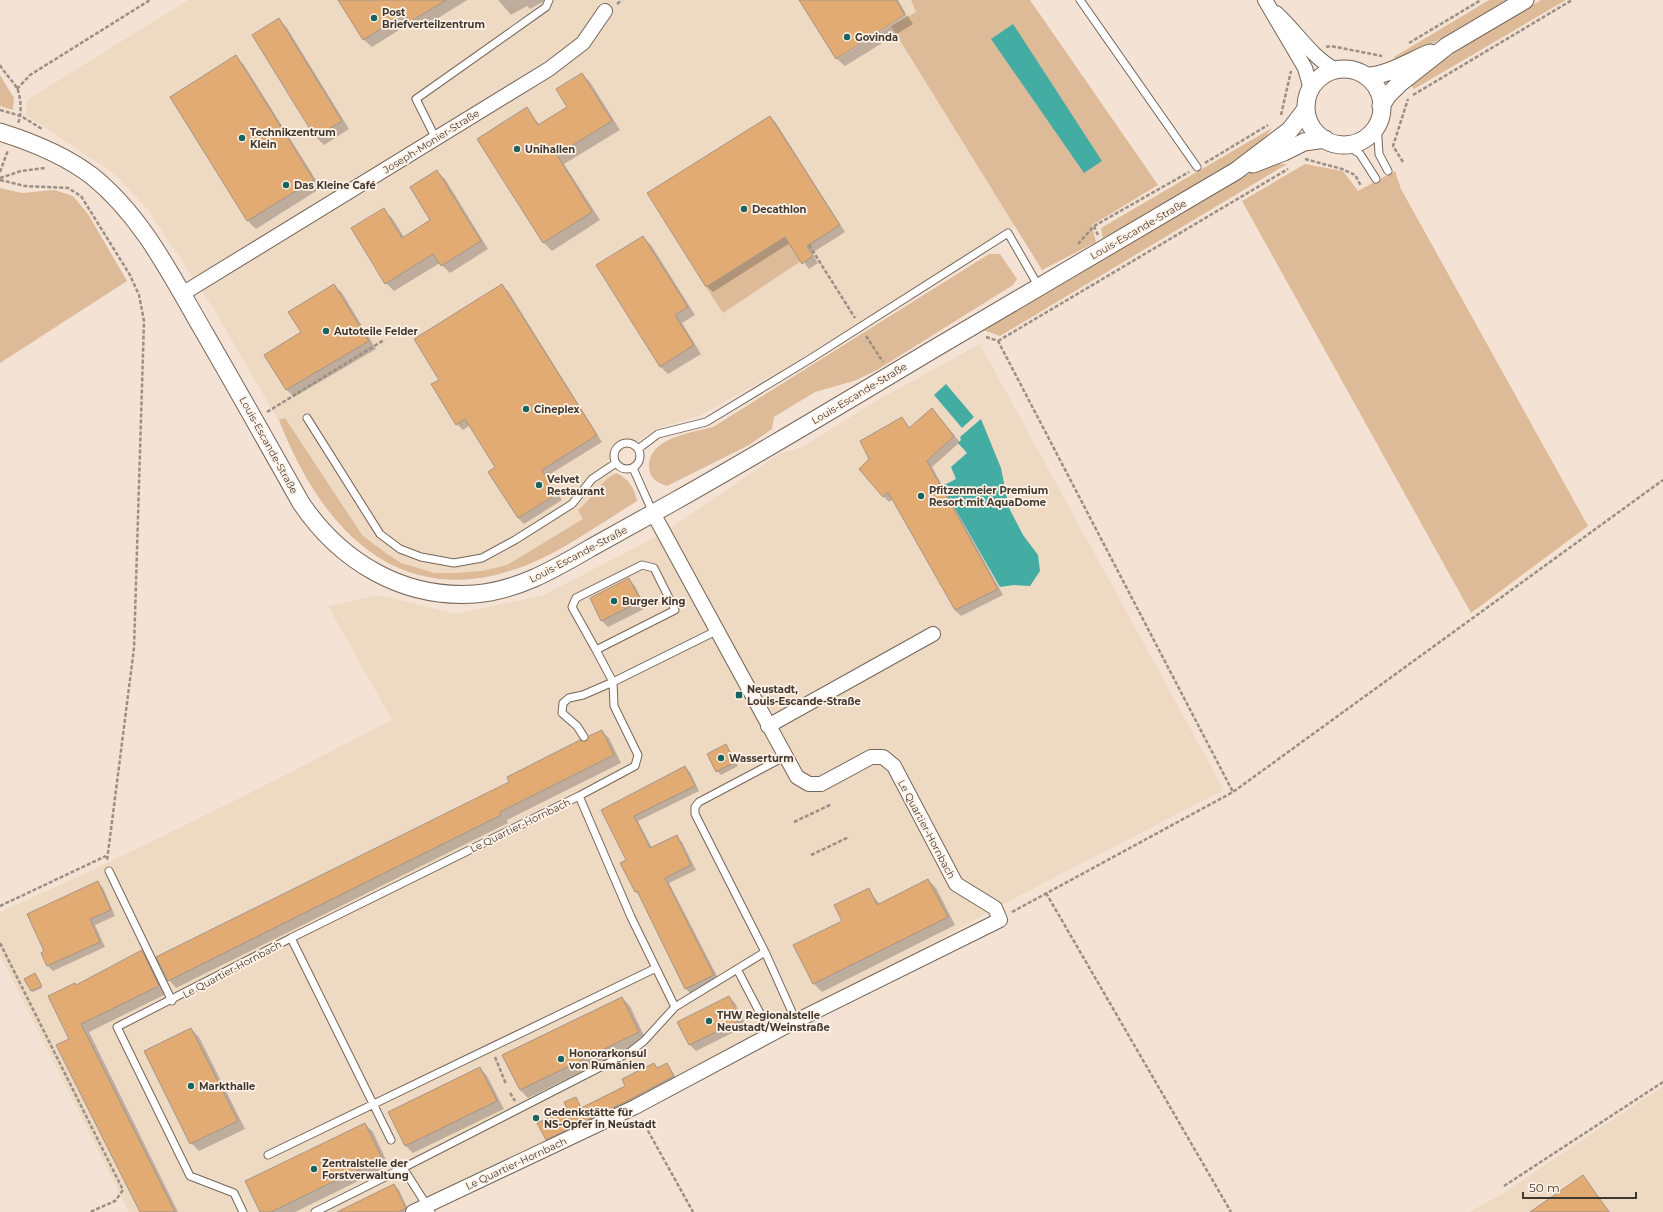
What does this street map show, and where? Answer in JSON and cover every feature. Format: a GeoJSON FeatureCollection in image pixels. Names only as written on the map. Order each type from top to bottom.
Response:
{"type":"FeatureCollection","features":[{"type":"Feature","properties":{"kind":"street"},"geometry":{"type":"LineString","coordinates":[[1381,106],[1377,89],[1366,76],[1349,69],[1336,70],[1321,76],[1311,88],[1307,98],[1306,109],[1308,119],[1313,129],[1325,139],[1335,143],[1345,144],[1364,139],[1377,124],[1381,106],[1388,95],[1400,83],[1447,46],[1525,0]]}},
{"type":"Feature","properties":{"kind":"street"},"geometry":{"type":"LineString","coordinates":[[1269,5],[1291,27],[1315,56],[1336,70]]}},
{"type":"Feature","properties":{"kind":"street"},"geometry":{"type":"LineString","coordinates":[[1269,5],[1282,31],[1305,68],[1311,88]]}},
{"type":"Feature","properties":{"kind":"street","name":"Joseph-Monier-Straße"},"geometry":{"type":"LineString","coordinates":[[182,294],[555,64],[583,43],[605,11]]}},
{"type":"Feature","properties":{"kind":"street"},"geometry":{"type":"LineString","coordinates":[[1366,76],[1388,72],[1403,64],[1447,46]]}},
{"type":"Feature","properties":{"kind":"street","name":"Louis-Escande-Straße"},"geometry":{"type":"LineString","coordinates":[[7,134],[71,163],[91,176],[124,206],[146,235],[182,294],[301,503],[323,533],[342,550],[367,568],[401,584],[419,589],[462,594],[493,591],[512,587],[546,574],[736,466],[1236,171],[1290,130],[1306,109]]}},
{"type":"Feature","properties":{"kind":"street","name":"Louis-Escande-Straße"},"geometry":{"type":"LineString","coordinates":[[1236,171],[1284,152],[1304,142],[1325,139]]}},
{"type":"Feature","properties":{"kind":"street","name":"Le Quartier-Hornbach"},"geometry":{"type":"LineString","coordinates":[[413,1212],[429,1208],[635,1107],[796,1021],[1000,920],[995,908],[956,884],[894,766],[883,757],[871,757],[821,784],[809,784],[797,777],[784,756],[718,630],[653,513]]}},
{"type":"Feature","properties":{"kind":"street"},"geometry":{"type":"LineString","coordinates":[[768,726],[933,634]]}},
{"type":"Feature","properties":{"kind":"lane"},"geometry":{"type":"LineString","coordinates":[[436,138],[416,99],[546,7],[550,0]]}},
{"type":"Feature","properties":{"kind":"lane"},"geometry":{"type":"LineString","coordinates":[[1080,0],[1197,167]]}},
{"type":"Feature","properties":{"kind":"lane"},"geometry":{"type":"LineString","coordinates":[[1377,124],[1379,154],[1388,171]]}},
{"type":"Feature","properties":{"kind":"lane"},"geometry":{"type":"LineString","coordinates":[[1345,144],[1360,154],[1376,179]]}},
{"type":"Feature","properties":{"kind":"lane"},"geometry":{"type":"LineString","coordinates":[[638,448],[658,434],[706,422],[861,327],[1008,233],[1039,287]]}},
{"type":"Feature","properties":{"kind":"lane"},"geometry":{"type":"LineString","coordinates":[[307,418],[380,534],[400,549],[421,557],[454,563],[482,558],[515,540],[572,504],[592,479],[616,463]]}},
{"type":"Feature","properties":{"kind":"lane"},"geometry":{"type":"LineString","coordinates":[[628,443],[638,448],[640,461],[633,468],[622,468],[616,463],[615,451],[620,445],[628,443]]}},
{"type":"Feature","properties":{"kind":"lane"},"geometry":{"type":"LineString","coordinates":[[633,468],[653,513]]}},
{"type":"Feature","properties":{"kind":"lane"},"geometry":{"type":"LineString","coordinates":[[579,796],[635,766],[638,755],[614,706],[612,682],[572,607],[576,598],[642,565],[654,568],[675,610],[596,650]]}},
{"type":"Feature","properties":{"kind":"lane"},"geometry":{"type":"LineString","coordinates":[[584,737],[577,726],[562,713],[563,703],[570,698],[583,695],[612,682],[718,630]]}},
{"type":"Feature","properties":{"kind":"lane"},"geometry":{"type":"LineString","coordinates":[[784,756],[699,802],[695,808],[695,814],[765,952],[796,1021]]}},
{"type":"Feature","properties":{"kind":"lane","name":"Le Quartier-Hornbach"},"geometry":{"type":"LineString","coordinates":[[243,1212],[234,1193],[190,1176],[117,1027],[291,938],[579,796],[631,917],[675,1007]]}},
{"type":"Feature","properties":{"kind":"lane"},"geometry":{"type":"LineString","coordinates":[[109,871],[172,1000]]}},
{"type":"Feature","properties":{"kind":"lane","name":"Le Quartier-Hornbach"},"geometry":{"type":"LineString","coordinates":[[291,938],[373,1105],[392,1140]]}},
{"type":"Feature","properties":{"kind":"lane"},"geometry":{"type":"LineString","coordinates":[[315,1212],[630,1052],[644,1041],[675,1007],[765,952]]}},
{"type":"Feature","properties":{"kind":"lane"},"geometry":{"type":"LineString","coordinates":[[268,1155],[656,968]]}},
{"type":"Feature","properties":{"kind":"lane"},"geometry":{"type":"LineString","coordinates":[[737,969],[762,1017]]}},
{"type":"Feature","properties":{"kind":"lane"},"geometry":{"type":"LineString","coordinates":[[403,1168],[429,1208]]}},
{"type":"Feature","properties":{"kind":"path"},"geometry":{"type":"LineString","coordinates":[[17,89],[30,75],[150,0]]}},
{"type":"Feature","properties":{"kind":"path"},"geometry":{"type":"LineString","coordinates":[[1405,46],[1481,0]]}},
{"type":"Feature","properties":{"kind":"path"},"geometry":{"type":"LineString","coordinates":[[1403,162],[1393,146],[1408,97],[1572,0]]}},
{"type":"Feature","properties":{"kind":"path"},"geometry":{"type":"LineString","coordinates":[[1320,48],[1331,46],[1386,57]]}},
{"type":"Feature","properties":{"kind":"path"},"geometry":{"type":"LineString","coordinates":[[0,65],[6,76],[17,89],[21,116],[7,134],[0,172]]}},
{"type":"Feature","properties":{"kind":"path"},"geometry":{"type":"LineString","coordinates":[[1280,118],[1292,67]]}},
{"type":"Feature","properties":{"kind":"path"},"geometry":{"type":"LineString","coordinates":[[0,110],[21,116]]}},
{"type":"Feature","properties":{"kind":"path"},"geometry":{"type":"LineString","coordinates":[[1094,226],[1270,124]]}},
{"type":"Feature","properties":{"kind":"path"},"geometry":{"type":"LineString","coordinates":[[1302,161],[1305,159],[1342,168],[1355,175],[1361,186]]}},
{"type":"Feature","properties":{"kind":"path"},"geometry":{"type":"LineString","coordinates":[[1233,792],[998,341],[1227,203],[1295,165]]}},
{"type":"Feature","properties":{"kind":"path"},"geometry":{"type":"LineString","coordinates":[[0,179],[21,170],[41,167],[52,169]]}},
{"type":"Feature","properties":{"kind":"path"},"geometry":{"type":"LineString","coordinates":[[0,179],[25,186],[68,188],[81,196],[130,275],[139,295],[144,321],[134,648],[106,856],[109,871]]}},
{"type":"Feature","properties":{"kind":"path"},"geometry":{"type":"LineString","coordinates":[[809,245],[891,374]]}},
{"type":"Feature","properties":{"kind":"path"},"geometry":{"type":"LineString","coordinates":[[254,420],[384,340]]}},
{"type":"Feature","properties":{"kind":"path"},"geometry":{"type":"LineString","coordinates":[[1000,920],[1046,893],[1233,792],[1663,480]]}},
{"type":"Feature","properties":{"kind":"path"},"geometry":{"type":"LineString","coordinates":[[794,822],[832,804]]}},
{"type":"Feature","properties":{"kind":"path"},"geometry":{"type":"LineString","coordinates":[[811,855],[849,837]]}},
{"type":"Feature","properties":{"kind":"path"},"geometry":{"type":"LineString","coordinates":[[0,906],[106,856]]}},
{"type":"Feature","properties":{"kind":"path"},"geometry":{"type":"LineString","coordinates":[[1046,893],[1231,1212]]}},
{"type":"Feature","properties":{"kind":"path"},"geometry":{"type":"LineString","coordinates":[[0,943],[123,1190],[115,1201],[90,1212]]}},
{"type":"Feature","properties":{"kind":"path"},"geometry":{"type":"LineString","coordinates":[[491,1047],[506,1084]]}},
{"type":"Feature","properties":{"kind":"path"},"geometry":{"type":"LineString","coordinates":[[1504,1186],[1663,1082]]}},
{"type":"Feature","properties":{"kind":"path"},"geometry":{"type":"LineString","coordinates":[[635,1107],[692,1212]]}},
{"type":"Feature","properties":{"kind":"shaded area"},"geometry":{"type":"Polygon","coordinates":[[[188,0],[911,0],[916,12],[891,26],[1015,226],[785,368],[699,416],[658,428],[607,461],[628,499],[504,570],[435,576],[404,567],[370,549],[327,505],[215,311],[148,210],[115,174],[26,115],[27,100],[188,0]]]}},
{"type":"Feature","properties":{"kind":"shaded area"},"geometry":{"type":"Polygon","coordinates":[[[911,0],[1030,0],[1158,185],[1092,225],[1096,242],[1042,270],[891,26],[916,12],[911,0]]]}},
{"type":"Feature","properties":{"kind":"shaded area"},"geometry":{"type":"Polygon","coordinates":[[[1489,0],[1507,0],[1397,64],[1394,57],[1489,0]]]}},
{"type":"Feature","properties":{"kind":"shaded area"},"geometry":{"type":"Polygon","coordinates":[[[1541,0],[1566,0],[1414,89],[1409,83],[1473,41],[1541,0]]]}},
{"type":"Feature","properties":{"kind":"shaded area"},"geometry":{"type":"Polygon","coordinates":[[[0,75],[14,98],[13,110],[0,106],[0,75]]]}},
{"type":"Feature","properties":{"kind":"shaded area"},"geometry":{"type":"Polygon","coordinates":[[[1272,128],[1256,149],[1103,239],[1101,228],[1272,128]]]}},
{"type":"Feature","properties":{"kind":"shaded area"},"geometry":{"type":"Polygon","coordinates":[[[1265,164],[1287,164],[1000,336],[983,330],[1265,164]]]}},
{"type":"Feature","properties":{"kind":"shaded area"},"geometry":{"type":"Polygon","coordinates":[[[1305,164],[1343,171],[1358,191],[1395,171],[1401,189],[1588,526],[1471,613],[1242,201],[1305,164]]]}},
{"type":"Feature","properties":{"kind":"shaded area"},"geometry":{"type":"Polygon","coordinates":[[[0,188],[22,193],[54,190],[73,196],[88,214],[127,281],[0,363],[0,188]]]}},
{"type":"Feature","properties":{"kind":"shaded area"},"geometry":{"type":"Polygon","coordinates":[[[785,237],[801,261],[723,313],[706,287],[785,237]]]}},
{"type":"Feature","properties":{"kind":"shaded area"},"geometry":{"type":"Polygon","coordinates":[[[989,254],[1000,254],[1017,279],[1013,285],[877,370],[854,381],[815,392],[774,417],[772,429],[749,445],[667,486],[658,482],[651,475],[649,468],[650,458],[655,450],[663,443],[672,438],[713,427],[989,254]]]}},
{"type":"Feature","properties":{"kind":"shaded area"},"geometry":{"type":"Polygon","coordinates":[[[980,344],[1224,790],[995,908],[629,1118],[433,1212],[129,1212],[0,955],[0,912],[99,867],[238,799],[392,720],[328,606],[380,595],[455,614],[544,595],[665,532],[779,454],[802,447],[876,401],[980,344]]]}},
{"type":"Feature","properties":{"kind":"shaded area"},"geometry":{"type":"Polygon","coordinates":[[[285,418],[362,535],[401,563],[434,573],[482,571],[507,565],[583,519],[578,510],[610,476],[616,473],[628,481],[637,501],[563,547],[532,563],[516,569],[472,579],[433,578],[398,568],[367,549],[339,524],[316,493],[296,458],[279,420],[285,418]]]}},
{"type":"Feature","properties":{"kind":"shaded area"},"geometry":{"type":"Polygon","coordinates":[[[1663,1086],[1663,1212],[1469,1212],[1502,1194],[1663,1086]]]}},
{"type":"Feature","properties":{"kind":"water"},"geometry":{"type":"Polygon","coordinates":[[[1013,24],[1102,161],[1084,173],[991,39],[1013,24]]]}},
{"type":"Feature","properties":{"kind":"water"},"geometry":{"type":"Polygon","coordinates":[[[946,384],[974,417],[962,428],[934,395],[946,384]]]}},
{"type":"Feature","properties":{"kind":"water"},"geometry":{"type":"Polygon","coordinates":[[[981,419],[1001,468],[1009,508],[1023,535],[1038,555],[1040,571],[1030,586],[1014,585],[1000,587],[942,486],[956,479],[951,467],[967,453],[958,443],[961,440],[960,437],[981,419]]]}},
{"type":"Feature","properties":{"kind":"building","name":"Post Briefverteilzentrum"},"geometry":{"type":"Polygon","coordinates":[[[338,0],[446,0],[410,22],[405,14],[363,40],[338,0]]]}},
{"type":"Feature","properties":{"kind":"building","name":"Govinda"},"geometry":{"type":"Polygon","coordinates":[[[799,0],[896,0],[905,15],[836,59],[799,0]]]}},
{"type":"Feature","properties":{"kind":"building"},"geometry":{"type":"Polygon","coordinates":[[[279,18],[342,121],[315,137],[252,35],[279,18]]]}},
{"type":"Feature","properties":{"kind":"building","name":"Technikzentrum Klein"},"geometry":{"type":"Polygon","coordinates":[[[236,55],[314,180],[247,221],[170,97],[236,55]]]}},
{"type":"Feature","properties":{"kind":"building"},"geometry":{"type":"Polygon","coordinates":[[[582,73],[612,121],[557,155],[592,212],[543,243],[477,139],[527,107],[538,125],[567,107],[556,89],[582,73]]]}},
{"type":"Feature","properties":{"kind":"building","name":"Decathlon"},"geometry":{"type":"Polygon","coordinates":[[[770,116],[840,225],[807,246],[813,256],[802,264],[785,237],[706,287],[647,193],[770,116]]]}},
{"type":"Feature","properties":{"kind":"building"},"geometry":{"type":"Polygon","coordinates":[[[437,170],[481,241],[441,266],[433,254],[385,284],[351,228],[384,208],[402,238],[430,220],[410,187],[437,170]]]}},
{"type":"Feature","properties":{"kind":"building"},"geometry":{"type":"Polygon","coordinates":[[[643,236],[688,307],[675,315],[694,345],[660,367],[596,265],[643,236]]]}},
{"type":"Feature","properties":{"kind":"building"},"geometry":{"type":"Polygon","coordinates":[[[334,284],[369,341],[286,390],[264,355],[301,332],[288,312],[334,284]]]}},
{"type":"Feature","properties":{"kind":"building"},"geometry":{"type":"Polygon","coordinates":[[[502,284],[597,435],[542,470],[557,494],[518,518],[488,472],[495,467],[465,419],[456,425],[431,384],[439,380],[414,339],[502,284]]]}},
{"type":"Feature","properties":{"kind":"building"},"geometry":{"type":"Polygon","coordinates":[[[932,408],[954,436],[927,461],[998,589],[955,610],[888,492],[883,497],[859,469],[869,459],[860,441],[902,417],[909,428],[932,408]]]}},
{"type":"Feature","properties":{"kind":"building"},"geometry":{"type":"Polygon","coordinates":[[[629,578],[641,601],[601,621],[590,598],[629,578]]]}},
{"type":"Feature","properties":{"kind":"building"},"geometry":{"type":"Polygon","coordinates":[[[602,730],[614,755],[500,812],[501,815],[168,981],[156,957],[509,782],[507,777],[580,740],[586,741],[589,736],[602,730]]]}},
{"type":"Feature","properties":{"kind":"building","name":"Wasserturm"},"geometry":{"type":"Polygon","coordinates":[[[726,744],[735,762],[716,772],[707,754],[726,744]]]}},
{"type":"Feature","properties":{"kind":"building"},"geometry":{"type":"Polygon","coordinates":[[[685,766],[695,786],[634,816],[650,848],[677,835],[691,865],[665,878],[714,975],[685,989],[637,891],[635,892],[620,863],[626,860],[601,810],[685,766]]]}},
{"type":"Feature","properties":{"kind":"building"},"geometry":{"type":"Polygon","coordinates":[[[928,879],[948,917],[813,984],[793,945],[842,921],[834,905],[869,888],[877,905],[928,879]]]}},
{"type":"Feature","properties":{"kind":"building"},"geometry":{"type":"Polygon","coordinates":[[[98,881],[111,910],[90,919],[100,942],[47,966],[41,953],[44,951],[27,914],[98,881]]]}},
{"type":"Feature","properties":{"kind":"building"},"geometry":{"type":"Polygon","coordinates":[[[142,950],[159,986],[81,1024],[175,1212],[140,1212],[56,1045],[69,1039],[48,996],[75,983],[76,985],[142,950]]]}},
{"type":"Feature","properties":{"kind":"building"},"geometry":{"type":"Polygon","coordinates":[[[35,973],[42,986],[31,991],[24,979],[35,973]]]}},
{"type":"Feature","properties":{"kind":"building","name":"THW Regionalstelle Neustadt/Weinstraße"},"geometry":{"type":"Polygon","coordinates":[[[729,996],[741,1020],[689,1045],[677,1022],[729,996]]]}},
{"type":"Feature","properties":{"kind":"building"},"geometry":{"type":"Polygon","coordinates":[[[622,997],[639,1032],[520,1090],[502,1055],[622,997]]]}},
{"type":"Feature","properties":{"kind":"building","name":"Markthalle"},"geometry":{"type":"Polygon","coordinates":[[[191,1028],[238,1121],[190,1144],[144,1051],[191,1028]]]}},
{"type":"Feature","properties":{"kind":"building"},"geometry":{"type":"Polygon","coordinates":[[[654,1063],[657,1068],[667,1063],[674,1076],[631,1099],[546,1140],[537,1123],[567,1109],[564,1102],[576,1097],[581,1108],[625,1086],[622,1079],[654,1063]]]}},
{"type":"Feature","properties":{"kind":"building"},"geometry":{"type":"Polygon","coordinates":[[[480,1067],[497,1101],[405,1146],[388,1112],[480,1067]]]}},
{"type":"Feature","properties":{"kind":"building","name":"Zentralstelle der Forstverwaltung"},"geometry":{"type":"Polygon","coordinates":[[[365,1123],[382,1158],[271,1212],[260,1212],[245,1181],[365,1123]]]}},
{"type":"Feature","properties":{"kind":"building"},"geometry":{"type":"Polygon","coordinates":[[[1583,1175],[1609,1212],[1530,1212],[1583,1175]]]}},
{"type":"Feature","properties":{"kind":"building"},"geometry":{"type":"Polygon","coordinates":[[[394,1184],[406,1208],[398,1212],[337,1212],[394,1184]]]}},
{"type":"Feature","properties":{"kind":"place","name":"Post Briefverteilzentrum"},"geometry":{"type":"Point","coordinates":[374,18]}},
{"type":"Feature","properties":{"kind":"place","name":"Govinda"},"geometry":{"type":"Point","coordinates":[847,37]}},
{"type":"Feature","properties":{"kind":"place","name":"Technikzentrum Klein"},"geometry":{"type":"Point","coordinates":[242,138]}},
{"type":"Feature","properties":{"kind":"place","name":"Unihallen"},"geometry":{"type":"Point","coordinates":[517,149]}},
{"type":"Feature","properties":{"kind":"place","name":"Das Kleine Café"},"geometry":{"type":"Point","coordinates":[286,185]}},
{"type":"Feature","properties":{"kind":"place","name":"Decathlon"},"geometry":{"type":"Point","coordinates":[744,209]}},
{"type":"Feature","properties":{"kind":"place","name":"Autoteile Felder"},"geometry":{"type":"Point","coordinates":[326,331]}},
{"type":"Feature","properties":{"kind":"place","name":"Cineplex"},"geometry":{"type":"Point","coordinates":[526,409]}},
{"type":"Feature","properties":{"kind":"place","name":"Velvet Restaurant"},"geometry":{"type":"Point","coordinates":[539,485]}},
{"type":"Feature","properties":{"kind":"place","name":"Pfitzenmeier Premium Resort mit AquaDome"},"geometry":{"type":"Point","coordinates":[921,496]}},
{"type":"Feature","properties":{"kind":"place","name":"Burger King"},"geometry":{"type":"Point","coordinates":[614,601]}},
{"type":"Feature","properties":{"kind":"place","name":"Neustadt, Louis-Escande-Straße"},"geometry":{"type":"Point","coordinates":[739,695]}},
{"type":"Feature","properties":{"kind":"place","name":"Wasserturm"},"geometry":{"type":"Point","coordinates":[721,758]}},
{"type":"Feature","properties":{"kind":"place","name":"THW Regionalstelle Neustadt/Weinstraße"},"geometry":{"type":"Point","coordinates":[709,1021]}},
{"type":"Feature","properties":{"kind":"place","name":"Honorarkonsul von Rumänien"},"geometry":{"type":"Point","coordinates":[561,1059]}},
{"type":"Feature","properties":{"kind":"place","name":"Markthalle"},"geometry":{"type":"Point","coordinates":[191,1086]}},
{"type":"Feature","properties":{"kind":"place","name":"Gedenkstätte für NS-Opfer in Neustadt"},"geometry":{"type":"Point","coordinates":[536,1118]}},
{"type":"Feature","properties":{"kind":"place","name":"Zentralstelle der Forstverwaltung"},"geometry":{"type":"Point","coordinates":[314,1169]}}]}
